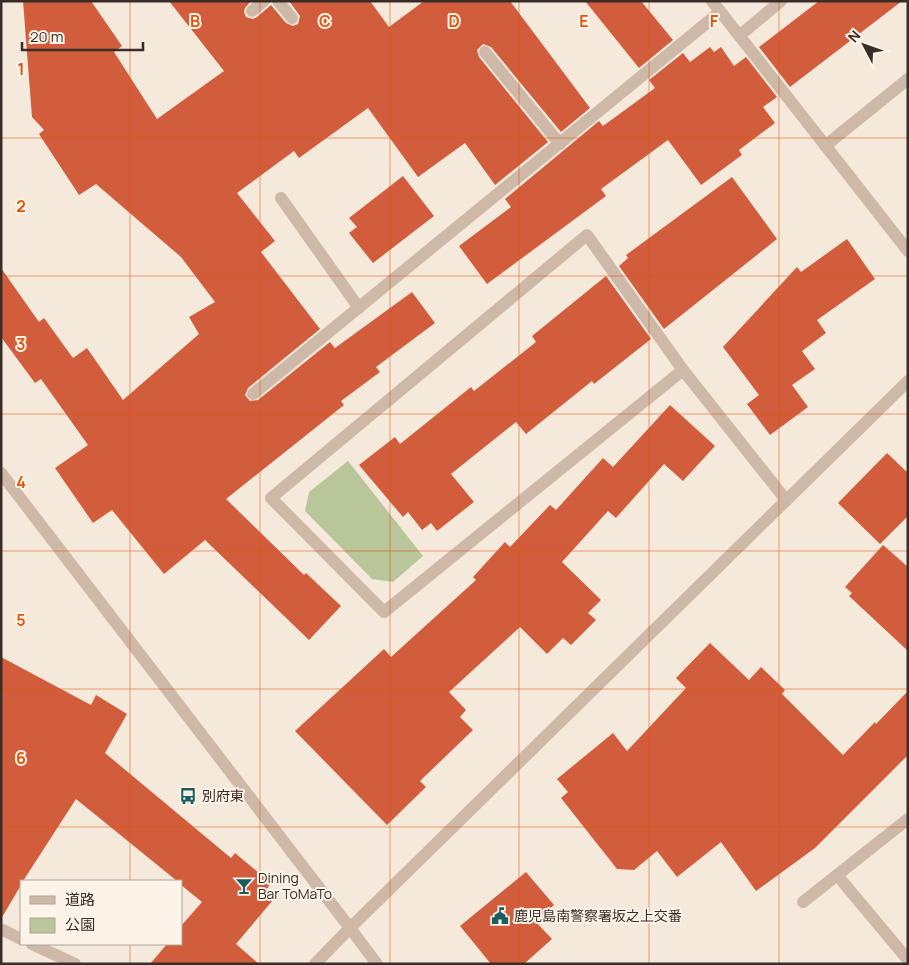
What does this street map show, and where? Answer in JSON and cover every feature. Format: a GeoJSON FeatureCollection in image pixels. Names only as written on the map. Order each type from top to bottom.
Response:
{"type":"FeatureCollection","features":[{"type":"Feature","properties":{"kind":"street"},"geometry":{"type":"LineString","coordinates":[[252,11],[264,1]]}},
{"type":"Feature","properties":{"kind":"street"},"geometry":{"type":"LineString","coordinates":[[278,1],[292,18]]}},
{"type":"Feature","properties":{"kind":"street"},"geometry":{"type":"LineString","coordinates":[[712,1],[908,251]]}},
{"type":"Feature","properties":{"kind":"street"},"geometry":{"type":"LineString","coordinates":[[739,36],[781,1]]}},
{"type":"Feature","properties":{"kind":"street"},"geometry":{"type":"LineString","coordinates":[[253,394],[720,12]]}},
{"type":"Feature","properties":{"kind":"street"},"geometry":{"type":"LineString","coordinates":[[485,52],[560,144]]}},
{"type":"Feature","properties":{"kind":"street"},"geometry":{"type":"LineString","coordinates":[[825,146],[908,79]]}},
{"type":"Feature","properties":{"kind":"street"},"geometry":{"type":"LineString","coordinates":[[281,198],[359,308]]}},
{"type":"Feature","properties":{"kind":"street"},"geometry":{"type":"LineString","coordinates":[[683,370],[384,612],[271,498],[587,236],[683,370],[786,500]]}},
{"type":"Feature","properties":{"kind":"street"},"geometry":{"type":"LineString","coordinates":[[315,964],[908,381]]}},
{"type":"Feature","properties":{"kind":"street"},"geometry":{"type":"LineString","coordinates":[[1,472],[378,964]]}},
{"type":"Feature","properties":{"kind":"street"},"geometry":{"type":"LineString","coordinates":[[803,902],[908,819]]}},
{"type":"Feature","properties":{"kind":"street"},"geometry":{"type":"LineString","coordinates":[[837,876],[908,960]]}},
{"type":"Feature","properties":{"kind":"street"},"geometry":{"type":"LineString","coordinates":[[1,929],[20,938]]}},
{"type":"Feature","properties":{"kind":"street"},"geometry":{"type":"LineString","coordinates":[[34,945],[75,964]]}},
{"type":"Feature","properties":{"kind":"green space"},"geometry":{"type":"Polygon","coordinates":[[[348,461],[423,556],[393,582],[372,579],[305,511],[309,492],[348,461]]]}},
{"type":"Feature","properties":{"kind":"building"},"geometry":{"type":"Polygon","coordinates":[[[23,1],[91,1],[122,46],[114,52],[157,119],[224,71],[169,1],[251,1],[244,12],[246,17],[253,19],[271,5],[286,23],[293,26],[298,24],[300,16],[289,1],[370,1],[389,27],[424,1],[510,1],[590,108],[561,132],[491,47],[483,44],[477,50],[479,57],[548,142],[495,185],[465,143],[418,177],[368,108],[299,158],[294,151],[237,193],[275,241],[261,252],[320,329],[248,388],[245,395],[250,401],[258,400],[330,342],[335,348],[412,292],[435,323],[376,367],[380,372],[341,401],[344,405],[226,499],[304,575],[306,573],[341,606],[309,640],[205,540],[164,574],[112,510],[93,523],[55,468],[88,445],[41,379],[35,383],[1,337],[1,268],[39,322],[44,318],[73,358],[87,348],[123,400],[199,334],[189,317],[215,302],[181,257],[96,184],[79,195],[39,134],[44,130],[32,117],[23,1]]]}},
{"type":"Feature","properties":{"kind":"building"},"geometry":{"type":"Polygon","coordinates":[[[585,1],[641,1],[673,40],[639,68],[585,1]]]}},
{"type":"Feature","properties":{"kind":"building"},"geometry":{"type":"Polygon","coordinates":[[[819,1],[902,1],[790,87],[759,47],[819,1]]]}},
{"type":"Feature","properties":{"kind":"building"},"geometry":{"type":"Polygon","coordinates":[[[710,47],[714,52],[721,47],[734,66],[746,57],[777,97],[763,107],[775,123],[739,150],[742,155],[701,185],[668,140],[601,189],[606,196],[487,284],[459,246],[511,207],[505,199],[599,121],[603,126],[655,88],[649,80],[683,53],[690,62],[710,47]]]}},
{"type":"Feature","properties":{"kind":"building"},"geometry":{"type":"Polygon","coordinates":[[[403,176],[434,216],[373,263],[349,233],[357,227],[349,218],[403,176]]]}},
{"type":"Feature","properties":{"kind":"building"},"geometry":{"type":"Polygon","coordinates":[[[732,177],[777,239],[664,329],[619,266],[628,258],[626,255],[732,177]]]}},
{"type":"Feature","properties":{"kind":"building"},"geometry":{"type":"Polygon","coordinates":[[[847,239],[875,279],[817,320],[826,333],[802,351],[815,369],[792,385],[808,407],[770,435],[747,404],[759,395],[723,347],[797,267],[801,272],[847,239]]]}},
{"type":"Feature","properties":{"kind":"building"},"geometry":{"type":"Polygon","coordinates":[[[606,276],[651,339],[594,384],[592,381],[526,434],[516,422],[451,474],[474,502],[437,531],[431,523],[422,530],[408,512],[403,517],[359,465],[395,437],[400,444],[471,387],[474,391],[536,342],[532,336],[606,276]]]}},
{"type":"Feature","properties":{"kind":"building"},"geometry":{"type":"Polygon","coordinates":[[[670,405],[715,446],[683,481],[664,464],[616,518],[608,511],[562,562],[601,600],[588,613],[596,620],[571,645],[563,638],[547,654],[520,627],[449,692],[466,710],[460,717],[473,730],[420,781],[426,787],[387,825],[295,731],[384,649],[391,657],[476,580],[473,577],[505,542],[510,547],[550,505],[556,510],[603,458],[613,467],[670,405]]]}},
{"type":"Feature","properties":{"kind":"building"},"geometry":{"type":"Polygon","coordinates":[[[887,453],[908,473],[908,516],[880,544],[838,503],[887,453]]]}},
{"type":"Feature","properties":{"kind":"building"},"geometry":{"type":"Polygon","coordinates":[[[883,545],[908,567],[908,651],[849,596],[852,593],[845,587],[883,545]]]}},
{"type":"Feature","properties":{"kind":"building"},"geometry":{"type":"Polygon","coordinates":[[[710,643],[749,680],[761,667],[785,690],[782,694],[843,755],[908,691],[908,755],[815,848],[756,891],[721,842],[677,877],[657,851],[634,870],[617,869],[561,798],[568,792],[557,779],[613,733],[627,751],[686,688],[676,678],[710,643]]]}},
{"type":"Feature","properties":{"kind":"building"},"geometry":{"type":"Polygon","coordinates":[[[1,657],[91,705],[96,695],[127,714],[105,753],[231,858],[235,853],[271,883],[264,893],[273,900],[236,944],[259,964],[150,964],[166,945],[182,945],[182,925],[202,902],[182,886],[182,880],[176,880],[76,799],[24,880],[20,880],[20,887],[1,919],[1,657]]]}},
{"type":"Feature","properties":{"kind":"building"},"geometry":{"type":"Polygon","coordinates":[[[526,872],[554,905],[535,921],[552,939],[524,964],[491,964],[460,926],[526,872]]]}},
{"type":"Feature","properties":{"kind":"place","name":"別府東"},"geometry":{"type":"Point","coordinates":[188,796]}},
{"type":"Feature","properties":{"kind":"place","name":"Dining Bar ToMaTo"},"geometry":{"type":"Point","coordinates":[244,886]}},
{"type":"Feature","properties":{"kind":"place","name":"鹿児島南警察署坂之上交番"},"geometry":{"type":"Point","coordinates":[500,916]}}]}
